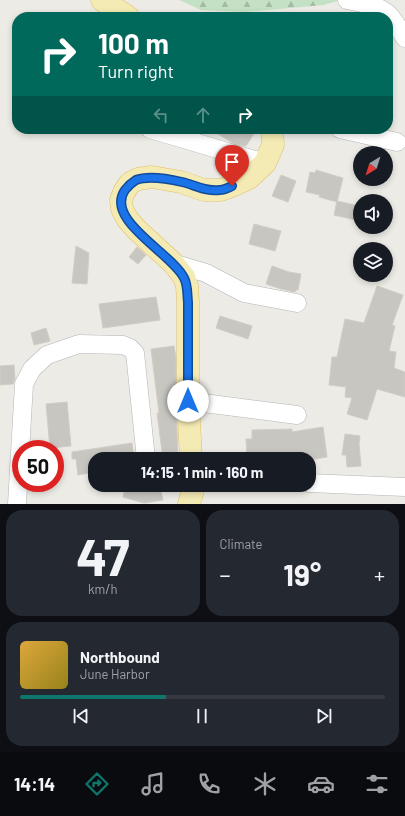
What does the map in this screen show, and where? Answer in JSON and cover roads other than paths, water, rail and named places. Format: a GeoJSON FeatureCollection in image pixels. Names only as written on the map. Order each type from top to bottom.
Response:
{"type":"FeatureCollection","features":[{"type":"Feature","properties":{"kind":"main road"},"geometry":{"type":"LineString","coordinates":[[102,0],[120,12]]}},
{"type":"Feature","properties":{"kind":"main road"},"geometry":{"type":"LineString","coordinates":[[191,452],[188,401],[187,286],[184,277],[173,263],[128,220],[122,209],[121,200],[130,183],[138,179],[152,177],[181,182],[204,190],[220,190],[249,178],[265,163],[273,145],[272,134]]}},
{"type":"Feature","properties":{"kind":"main road"},"geometry":{"type":"LineString","coordinates":[[189,504],[192,492]]}},
{"type":"Feature","properties":{"kind":"street"},"geometry":{"type":"LineString","coordinates":[[347,0],[371,5],[385,12]]}},
{"type":"Feature","properties":{"kind":"street"},"geometry":{"type":"LineString","coordinates":[[393,20],[405,38]]}},
{"type":"Feature","properties":{"kind":"street"},"geometry":{"type":"LineString","coordinates":[[167,134],[265,163]]}},
{"type":"Feature","properties":{"kind":"street"},"geometry":{"type":"LineString","coordinates":[[362,134],[397,142]]}},
{"type":"Feature","properties":{"kind":"street"},"geometry":{"type":"LineString","coordinates":[[173,263],[206,273],[244,293],[297,303]]}},
{"type":"Feature","properties":{"kind":"street"},"geometry":{"type":"LineString","coordinates":[[17,504],[24,384],[32,369],[47,355],[79,344],[123,345],[130,348],[134,353],[145,452]]}},
{"type":"Feature","properties":{"kind":"street"},"geometry":{"type":"LineString","coordinates":[[188,401],[297,415]]}},
{"type":"Feature","properties":{"kind":"street"},"geometry":{"type":"LineString","coordinates":[[316,483],[405,487]]}}]}
